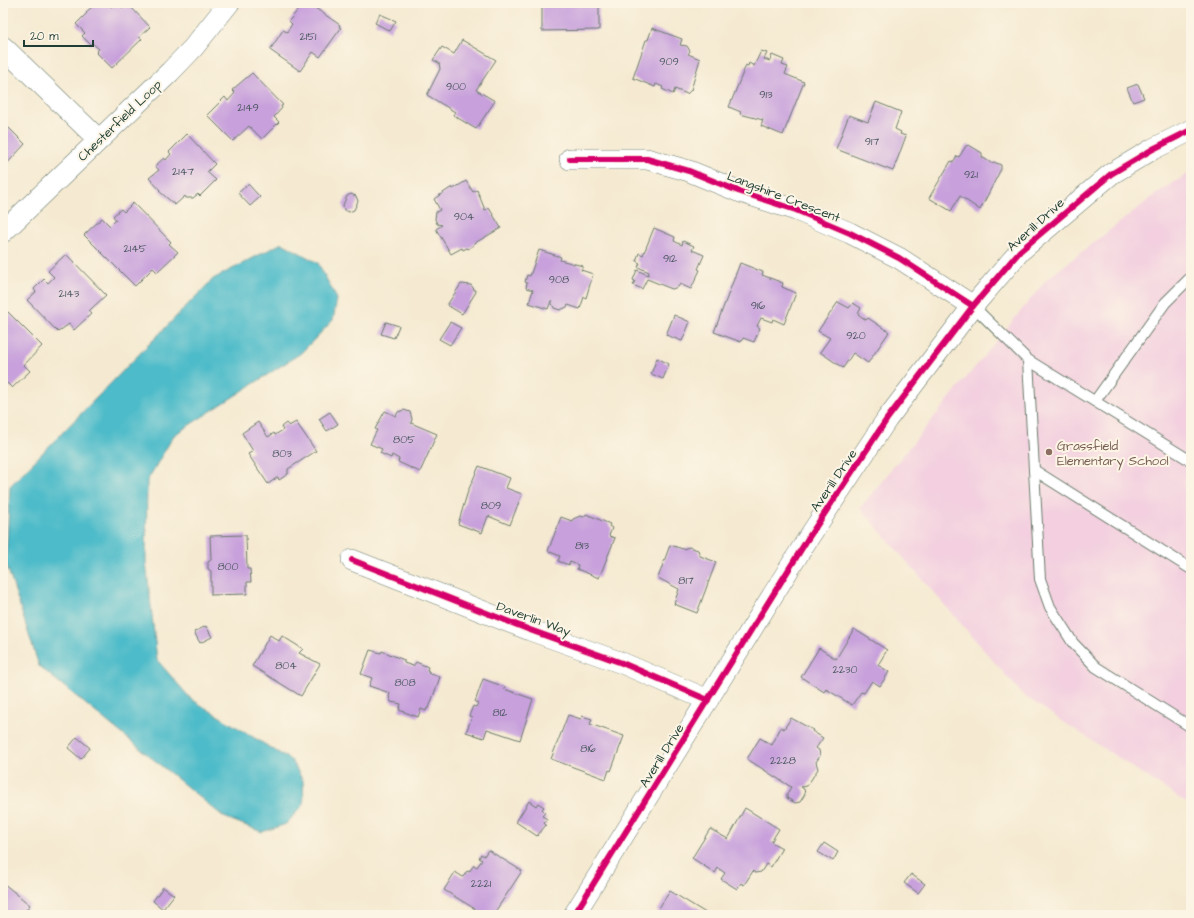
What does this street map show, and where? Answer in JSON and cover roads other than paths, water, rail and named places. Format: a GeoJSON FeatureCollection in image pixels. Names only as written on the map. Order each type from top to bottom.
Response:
{"type":"FeatureCollection","features":[{"type":"Feature","properties":{"kind":"street","name":"Chesterfield Loop"},"geometry":{"type":"LineString","coordinates":[[3,232],[170,72],[193,48],[230,3]]}},
{"type":"Feature","properties":{"kind":"street"},"geometry":{"type":"LineString","coordinates":[[3,47],[99,140]]}},
{"type":"Feature","properties":{"kind":"street","name":"Averill Drive"},"geometry":{"type":"LineString","coordinates":[[574,915],[807,540],[888,418],[973,306],[1020,251],[1111,174],[1153,149],[1191,130]]}},
{"type":"Feature","properties":{"kind":"street","name":"Langshire Crescent"},"geometry":{"type":"LineString","coordinates":[[570,159],[647,159],[689,170],[738,191],[796,210],[850,233],[899,258],[973,306]]}},
{"type":"Feature","properties":{"kind":"street","name":"Daverlin Way"},"geometry":{"type":"LineString","coordinates":[[352,560],[530,630],[622,663],[708,700]]}},
{"type":"Feature","properties":{"kind":"lane"},"geometry":{"type":"LineString","coordinates":[[1095,401],[1165,302],[1191,278]]}},
{"type":"Feature","properties":{"kind":"lane"},"geometry":{"type":"LineString","coordinates":[[973,306],[1028,360],[1191,461]]}},
{"type":"Feature","properties":{"kind":"lane"},"geometry":{"type":"LineString","coordinates":[[1028,360],[1040,578],[1050,607],[1073,643],[1096,667],[1191,727]]}},
{"type":"Feature","properties":{"kind":"lane"},"geometry":{"type":"LineString","coordinates":[[1034,470],[1191,569]]}},
{"type":"Feature","properties":{"kind":"water"},"geometry":{"type":"Polygon","coordinates":[[[282,243],[318,263],[337,299],[333,320],[301,353],[174,435],[147,481],[146,562],[157,660],[191,699],[292,761],[303,781],[304,804],[286,824],[262,832],[224,817],[39,666],[6,563],[10,486],[213,279],[282,243]]]}},
{"type":"Feature","properties":{"kind":"place","name":"Grassfield Elementary School"},"geometry":{"type":"Point","coordinates":[1049,452]}}]}
